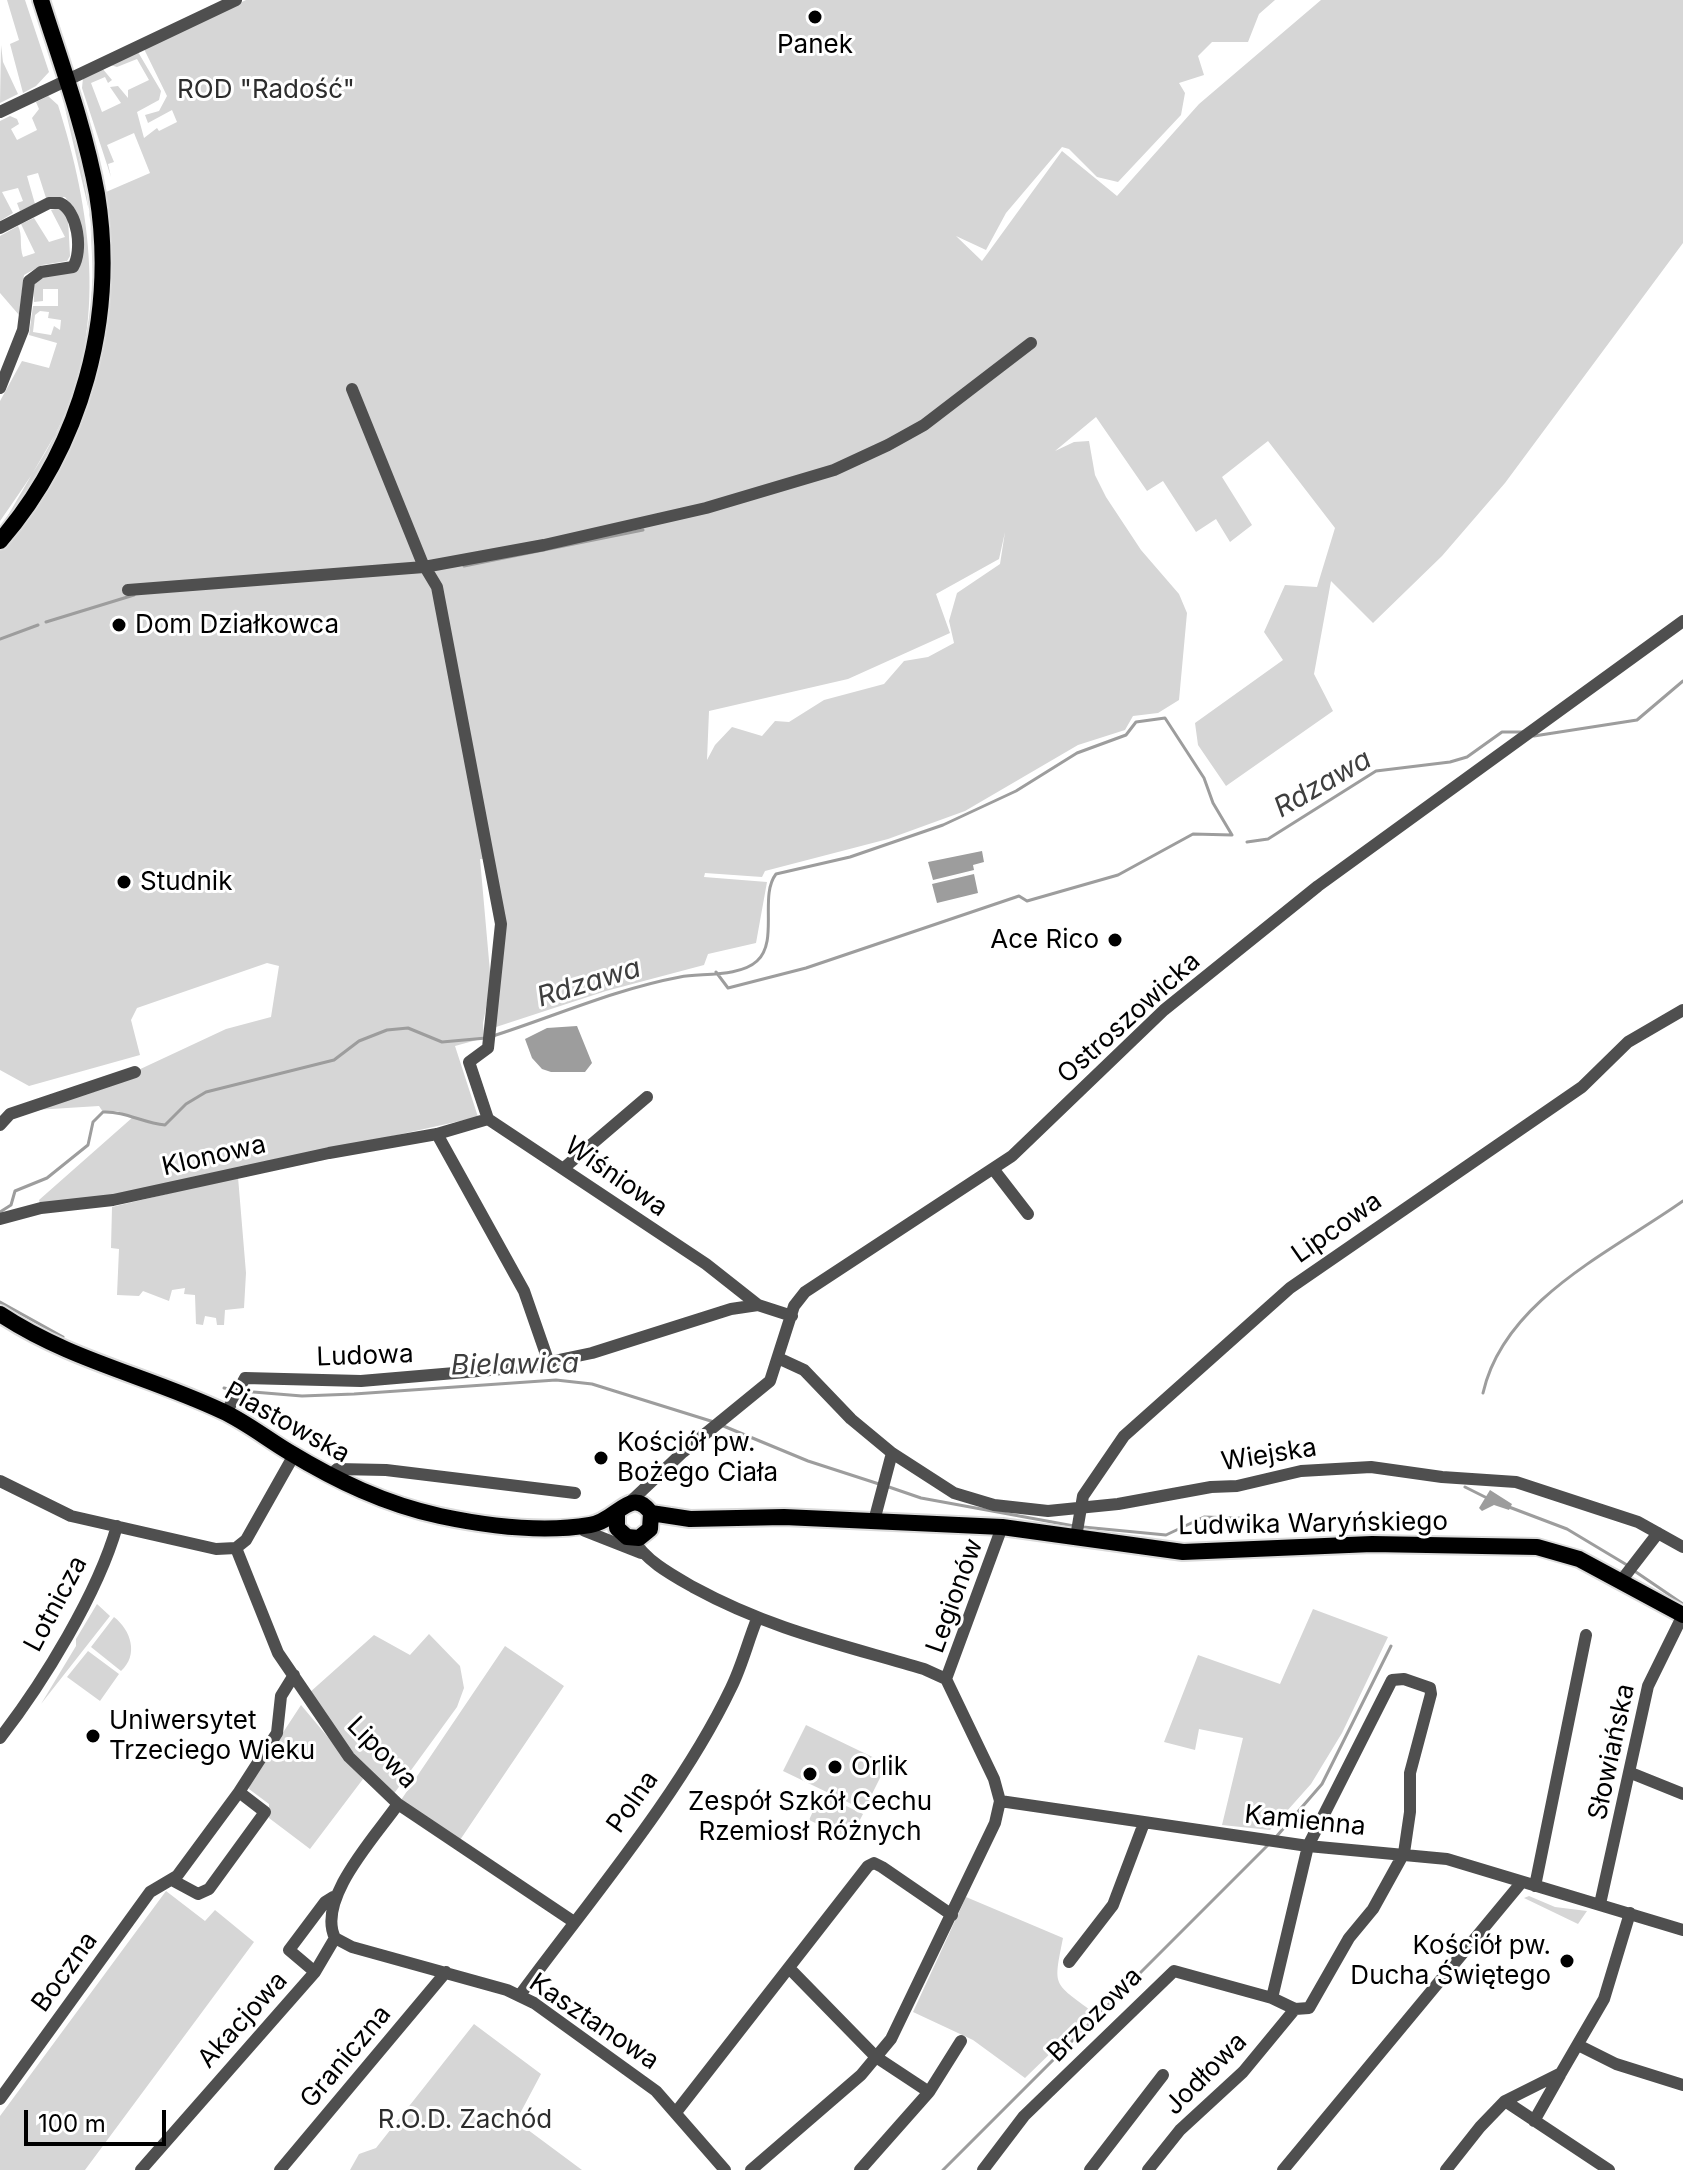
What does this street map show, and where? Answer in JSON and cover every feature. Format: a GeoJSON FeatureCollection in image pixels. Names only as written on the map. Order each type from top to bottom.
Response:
{"type":"FeatureCollection","features":[{"type":"Feature","properties":{"kind":"main road"},"geometry":{"type":"LineString","coordinates":[[0,541],[38,487],[74,423],[96,334],[103,265],[92,169],[41,0]]}},
{"type":"Feature","properties":{"kind":"main road","name":"Piastowska"},"geometry":{"type":"LineString","coordinates":[[0,1314],[74,1355],[226,1413],[331,1476],[379,1499],[439,1516],[493,1524],[585,1531],[641,1530]]}},
{"type":"Feature","properties":{"kind":"main road"},"geometry":{"type":"LineString","coordinates":[[640,1503],[641,1530],[623,1508],[640,1503]]}},
{"type":"Feature","properties":{"kind":"main road","name":"Piastowska"},"geometry":{"type":"LineString","coordinates":[[563,1528],[601,1523],[623,1508]]}},
{"type":"Feature","properties":{"kind":"main road","name":"Ludwika Waryńskiego"},"geometry":{"type":"LineString","coordinates":[[641,1530],[690,1519],[874,1521],[1077,1529],[1192,1553],[1347,1545],[1532,1547],[1628,1572],[1683,1615]]}},
{"type":"Feature","properties":{"kind":"street"},"geometry":{"type":"LineString","coordinates":[[0,112],[236,0]]}},
{"type":"Feature","properties":{"kind":"street"},"geometry":{"type":"LineString","coordinates":[[0,228],[49,203],[60,203],[71,210],[76,263],[69,269],[41,272],[29,281],[23,330],[0,388]]}},
{"type":"Feature","properties":{"kind":"street"},"geometry":{"type":"LineString","coordinates":[[128,590],[424,567],[632,526],[834,470],[924,425],[1031,343]]}},
{"type":"Feature","properties":{"kind":"street"},"geometry":{"type":"LineString","coordinates":[[352,389],[424,567],[437,587],[501,924],[488,1048],[473,1057],[469,1066],[488,1119]]}},
{"type":"Feature","properties":{"kind":"street","name":"Ostroszowicka"},"geometry":{"type":"LineString","coordinates":[[623,1508],[720,1421],[764,1388],[798,1299],[822,1279],[994,1170],[1026,1145],[1164,1010],[1336,871],[1683,621]]}},
{"type":"Feature","properties":{"kind":"street","name":"Lipcowa"},"geometry":{"type":"LineString","coordinates":[[1077,1529],[1080,1506],[1087,1488],[1124,1436],[1290,1288],[1582,1087],[1628,1042],[1683,1010]]}},
{"type":"Feature","properties":{"kind":"street"},"geometry":{"type":"LineString","coordinates":[[1,1123],[10,1114],[135,1072]]}},
{"type":"Feature","properties":{"kind":"street"},"geometry":{"type":"LineString","coordinates":[[565,1167],[647,1097]]}},
{"type":"Feature","properties":{"kind":"street","name":"Klonowa"},"geometry":{"type":"LineString","coordinates":[[0,1219],[41,1208],[113,1200],[437,1134],[488,1119]]}},
{"type":"Feature","properties":{"kind":"street","name":"Wiśniowa"},"geometry":{"type":"LineString","coordinates":[[488,1119],[565,1167],[600,1195],[717,1272],[758,1305],[792,1316]]}},
{"type":"Feature","properties":{"kind":"street"},"geometry":{"type":"LineString","coordinates":[[437,1134],[524,1291],[549,1363]]}},
{"type":"Feature","properties":{"kind":"street"},"geometry":{"type":"LineString","coordinates":[[994,1170],[1028,1214]]}},
{"type":"Feature","properties":{"kind":"street","name":"Ludowa"},"geometry":{"type":"LineString","coordinates":[[226,1413],[245,1378],[361,1381],[498,1371],[549,1363],[758,1305]]}},
{"type":"Feature","properties":{"kind":"street","name":"Wiejska"},"geometry":{"type":"LineString","coordinates":[[778,1358],[804,1370],[851,1419],[892,1453],[968,1500],[1048,1511],[1237,1486],[1301,1471],[1371,1467],[1442,1477],[1516,1482],[1638,1522],[1683,1547]]}},
{"type":"Feature","properties":{"kind":"street"},"geometry":{"type":"LineString","coordinates":[[874,1521],[892,1453]]}},
{"type":"Feature","properties":{"kind":"street"},"geometry":{"type":"LineString","coordinates":[[0,1481],[71,1516],[216,1549],[236,1548],[246,1540],[294,1455]]}},
{"type":"Feature","properties":{"kind":"street"},"geometry":{"type":"LineString","coordinates":[[331,1476],[337,1469],[386,1470],[575,1493]]}},
{"type":"Feature","properties":{"kind":"street"},"geometry":{"type":"LineString","coordinates":[[652,1482],[641,1530],[660,1566],[757,1619],[924,1669],[946,1679],[994,1779],[1000,1801],[995,1823],[905,2014],[876,2057],[861,2075],[751,2170]]}},
{"type":"Feature","properties":{"kind":"street","name":"Lotnicza"},"geometry":{"type":"LineString","coordinates":[[0,1738],[24,1708],[48,1667],[96,1578],[117,1526]]}},
{"type":"Feature","properties":{"kind":"street","name":"Legionów"},"geometry":{"type":"LineString","coordinates":[[946,1679],[1002,1527]]}},
{"type":"Feature","properties":{"kind":"street","name":"Piastowska"},"geometry":{"type":"LineString","coordinates":[[585,1531],[641,1530]]}},
{"type":"Feature","properties":{"kind":"street"},"geometry":{"type":"LineString","coordinates":[[1628,1572],[1658,1533]]}},
{"type":"Feature","properties":{"kind":"street","name":"Lipowa"},"geometry":{"type":"LineString","coordinates":[[236,1548],[258,1597],[269,1634],[349,1757],[398,1804],[574,1922]]}},
{"type":"Feature","properties":{"kind":"street","name":"Słowiańska"},"geometry":{"type":"LineString","coordinates":[[1600,1904],[1651,1675],[1683,1615]]}},
{"type":"Feature","properties":{"kind":"street","name":"Polna"},"geometry":{"type":"LineString","coordinates":[[520,1995],[648,1821],[729,1693],[757,1619]]}},
{"type":"Feature","properties":{"kind":"street"},"geometry":{"type":"LineString","coordinates":[[1535,1886],[1586,1635]]}},
{"type":"Feature","properties":{"kind":"street","name":"Boczna"},"geometry":{"type":"LineString","coordinates":[[0,2099],[150,1892],[172,1880],[239,1792],[277,1733],[281,1696],[294,1675]]}},
{"type":"Feature","properties":{"kind":"street"},"geometry":{"type":"LineString","coordinates":[[1295,2009],[1272,1998],[1308,1846],[1392,1680],[1414,1682],[1430,1688],[1431,1694],[1410,1773],[1410,1812],[1404,1853]]}},
{"type":"Feature","properties":{"kind":"street"},"geometry":{"type":"LineString","coordinates":[[1631,1773],[1683,1794]]}},
{"type":"Feature","properties":{"kind":"street"},"geometry":{"type":"LineString","coordinates":[[172,1880],[198,1894],[209,1889],[265,1812],[239,1792]]}},
{"type":"Feature","properties":{"kind":"street","name":"Kamienna"},"geometry":{"type":"LineString","coordinates":[[1000,1801],[1292,1841],[1308,1846],[1447,1859],[1683,1930]]}},
{"type":"Feature","properties":{"kind":"street","name":"Akacjowa"},"geometry":{"type":"LineString","coordinates":[[315,1972],[289,1950],[325,1902],[333,1897],[398,1804]]}},
{"type":"Feature","properties":{"kind":"street"},"geometry":{"type":"LineString","coordinates":[[1069,1962],[1113,1905],[1144,1823]]}},
{"type":"Feature","properties":{"kind":"street","name":"Jodłowa"},"geometry":{"type":"LineString","coordinates":[[1148,2170],[1180,2130],[1243,2072],[1295,2009],[1309,2008],[1323,1978],[1373,1909],[1404,1853]]}},
{"type":"Feature","properties":{"kind":"street"},"geometry":{"type":"LineString","coordinates":[[677,2111],[868,1866],[874,1863],[952,1915]]}},
{"type":"Feature","properties":{"kind":"street"},"geometry":{"type":"LineString","coordinates":[[1283,2170],[1521,1883]]}},
{"type":"Feature","properties":{"kind":"street","name":"Akacjowa"},"geometry":{"type":"LineString","coordinates":[[141,2170],[315,1972],[335,1938],[330,1919],[333,1897]]}},
{"type":"Feature","properties":{"kind":"street"},"geometry":{"type":"LineString","coordinates":[[1534,2121],[1612,1980],[1630,1913]]}},
{"type":"Feature","properties":{"kind":"street","name":"Kasztanowa"},"geometry":{"type":"LineString","coordinates":[[335,1938],[352,1947],[520,1995],[600,2048],[677,2111],[725,2170]]}},
{"type":"Feature","properties":{"kind":"street"},"geometry":{"type":"LineString","coordinates":[[789,1968],[876,2057],[929,2092]]}},
{"type":"Feature","properties":{"kind":"street","name":"Brzozowa"},"geometry":{"type":"LineString","coordinates":[[983,2170],[1024,2116],[1174,1971],[1272,1998]]}},
{"type":"Feature","properties":{"kind":"street","name":"Graniczna"},"geometry":{"type":"LineString","coordinates":[[280,2170],[446,1972]]}},
{"type":"Feature","properties":{"kind":"street"},"geometry":{"type":"LineString","coordinates":[[860,2170],[929,2092],[961,2041]]}},
{"type":"Feature","properties":{"kind":"street"},"geometry":{"type":"LineString","coordinates":[[1578,2045],[1616,2064],[1683,2085]]}},
{"type":"Feature","properties":{"kind":"street"},"geometry":{"type":"LineString","coordinates":[[1446,2170],[1505,2101],[1561,2073]]}},
{"type":"Feature","properties":{"kind":"street"},"geometry":{"type":"LineString","coordinates":[[1090,2170],[1163,2075]]}},
{"type":"Feature","properties":{"kind":"street"},"geometry":{"type":"LineString","coordinates":[[1505,2101],[1609,2170]]}},
{"type":"Feature","properties":{"kind":"green space"},"geometry":{"type":"Polygon","coordinates":[[[7,0],[25,0],[49,72],[36,86],[23,93],[10,44],[19,40],[7,0]]]}},
{"type":"Feature","properties":{"kind":"green space","name":"ROD \"Radość\""},"geometry":{"type":"Polygon","coordinates":[[[246,0],[1275,0],[1259,14],[1248,42],[1212,42],[1198,56],[1204,75],[1179,83],[1185,93],[1181,115],[1118,182],[1097,177],[1069,149],[1062,147],[1006,213],[986,250],[956,236],[982,261],[1062,151],[1117,196],[1199,104],[1321,0],[1683,0],[1683,243],[1505,483],[1442,556],[1373,623],[1331,581],[1314,674],[1333,711],[1226,786],[1198,745],[1195,723],[1283,660],[1264,632],[1285,585],[1317,587],[1335,528],[1268,441],[1222,477],[1252,525],[1230,542],[1216,519],[1196,532],[1163,481],[1147,491],[1096,417],[1055,451],[1074,442],[1089,441],[1095,475],[1106,497],[1141,550],[1179,594],[1187,613],[1179,700],[1158,713],[1133,716],[1125,730],[1078,745],[965,811],[888,839],[765,871],[762,877],[705,873],[704,877],[767,882],[756,943],[708,954],[704,965],[606,991],[493,1028],[501,934],[489,859],[480,859],[491,983],[483,1023],[484,1038],[455,1046],[478,1117],[370,1141],[370,1146],[41,1208],[39,1200],[133,1117],[117,1111],[103,1112],[99,1106],[19,1111],[134,1072],[226,1029],[271,1017],[279,966],[267,963],[137,1008],[131,1020],[140,1055],[29,1086],[0,1070],[0,551],[47,489],[65,458],[92,392],[101,357],[111,277],[104,212],[106,192],[150,173],[134,133],[107,145],[114,162],[108,164],[111,177],[82,88],[83,78],[102,68],[112,80],[108,83],[105,77],[91,83],[102,112],[121,103],[110,87],[118,86],[128,98],[128,90],[149,80],[137,59],[117,67],[110,65],[138,52],[161,91],[159,100],[137,112],[144,138],[157,128],[159,131],[177,122],[172,110],[148,123],[145,115],[159,111],[167,96],[144,49],[246,0]],[[1005,532],[999,559],[936,594],[950,633],[848,679],[709,711],[707,760],[715,745],[732,727],[762,736],[775,721],[789,722],[824,700],[884,684],[904,661],[928,657],[954,643],[949,621],[957,593],[1000,564],[1005,532]]]}},
{"type":"Feature","properties":{"kind":"green space"},"geometry":{"type":"Polygon","coordinates":[[[1,45],[3,62],[18,94],[0,103],[1,45]]]}},
{"type":"Feature","properties":{"kind":"green space"},"geometry":{"type":"Polygon","coordinates":[[[48,96],[58,105],[70,145],[86,226],[89,308],[84,348],[74,388],[59,427],[0,521],[0,401],[22,361],[49,368],[57,343],[29,335],[33,306],[58,306],[58,289],[43,289],[43,301],[34,302],[33,285],[41,277],[60,274],[82,253],[77,212],[65,197],[46,198],[38,173],[27,176],[35,204],[20,211],[17,203],[23,201],[18,188],[2,192],[13,213],[0,221],[0,121],[10,116],[17,119],[19,124],[11,129],[17,140],[37,130],[32,118],[39,109],[36,102],[48,96]],[[40,311],[35,315],[33,332],[51,335],[54,326],[60,330],[61,320],[48,318],[49,312],[40,311]]]}},
{"type":"Feature","properties":{"kind":"green space"},"geometry":{"type":"Polygon","coordinates":[[[64,104],[76,144],[88,206],[64,104]]]}},
{"type":"Feature","properties":{"kind":"green space"},"geometry":{"type":"Polygon","coordinates":[[[59,208],[68,218],[70,256],[67,261],[42,265],[24,275],[19,315],[0,293],[0,236],[18,226],[23,257],[35,253],[21,224],[34,218],[49,242],[65,237],[51,210],[59,208]]]}},
{"type":"Feature","properties":{"kind":"green space"},"geometry":{"type":"Polygon","coordinates":[[[93,281],[92,309],[87,350],[77,391],[56,444],[0,529],[66,416],[81,365],[93,281]]]}},
{"type":"Feature","properties":{"kind":"green space"},"geometry":{"type":"Polygon","coordinates":[[[238,1177],[246,1273],[244,1308],[225,1310],[224,1325],[217,1325],[216,1318],[205,1316],[203,1325],[196,1324],[195,1295],[184,1294],[185,1288],[172,1290],[169,1301],[143,1291],[139,1296],[117,1295],[119,1249],[111,1248],[112,1207],[238,1177]]]}},
{"type":"Feature","properties":{"kind":"green space"},"geometry":{"type":"Polygon","coordinates":[[[97,1604],[110,1616],[41,1704],[76,1646],[76,1639],[97,1604]]]}},
{"type":"Feature","properties":{"kind":"green space"},"geometry":{"type":"Polygon","coordinates":[[[1313,1609],[1388,1637],[1342,1733],[1311,1784],[1270,1830],[1222,1825],[1243,1738],[1199,1729],[1195,1750],[1164,1742],[1198,1655],[1280,1684],[1313,1609]]]}},
{"type":"Feature","properties":{"kind":"green space"},"geometry":{"type":"Polygon","coordinates":[[[114,1617],[125,1629],[131,1643],[130,1658],[121,1671],[91,1647],[114,1617]]]}},
{"type":"Feature","properties":{"kind":"green space"},"geometry":{"type":"Polygon","coordinates":[[[429,1634],[460,1666],[464,1688],[457,1707],[393,1795],[355,1757],[309,1693],[374,1635],[410,1655],[429,1634]]]}},
{"type":"Feature","properties":{"kind":"green space"},"geometry":{"type":"Polygon","coordinates":[[[505,1646],[564,1686],[460,1840],[401,1800],[505,1646]]]}},
{"type":"Feature","properties":{"kind":"green space"},"geometry":{"type":"Polygon","coordinates":[[[88,1651],[119,1674],[100,1701],[67,1677],[88,1651]]]}},
{"type":"Feature","properties":{"kind":"green space"},"geometry":{"type":"Polygon","coordinates":[[[301,1705],[363,1779],[310,1849],[269,1818],[269,1804],[249,1789],[301,1705]]]}},
{"type":"Feature","properties":{"kind":"green space","name":"Orlik"},"geometry":{"type":"Polygon","coordinates":[[[806,1725],[887,1764],[864,1810],[783,1771],[806,1725]]]}},
{"type":"Feature","properties":{"kind":"green space"},"geometry":{"type":"Polygon","coordinates":[[[821,1794],[863,1814],[850,1839],[809,1820],[821,1794]]]}},
{"type":"Feature","properties":{"kind":"green space"},"geometry":{"type":"Polygon","coordinates":[[[166,1891],[205,1921],[215,1910],[254,1942],[85,2170],[0,2170],[0,2116],[166,1891]]]}},
{"type":"Feature","properties":{"kind":"green space"},"geometry":{"type":"Polygon","coordinates":[[[1529,1896],[1555,1907],[1587,1911],[1578,1924],[1524,1898],[1529,1896]]]}},
{"type":"Feature","properties":{"kind":"green space"},"geometry":{"type":"Polygon","coordinates":[[[966,1897],[1063,1938],[1058,1966],[1059,1982],[1063,1989],[1093,2012],[1025,2078],[973,2040],[913,2012],[966,1897]]]}},
{"type":"Feature","properties":{"kind":"green space","name":"R.O.D. Zachód"},"geometry":{"type":"Polygon","coordinates":[[[474,2024],[541,2074],[516,2121],[582,2170],[350,2170],[359,2154],[376,2148],[474,2024]]]}},
{"type":"Feature","properties":{"kind":"shaded area"},"geometry":{"type":"Polygon","coordinates":[[[982,851],[984,862],[973,865],[974,870],[933,880],[928,862],[982,851]]]}},
{"type":"Feature","properties":{"kind":"shaded area"},"geometry":{"type":"Polygon","coordinates":[[[974,874],[978,893],[937,903],[932,884],[974,874]]]}},
{"type":"Feature","properties":{"kind":"shaded area"},"geometry":{"type":"Polygon","coordinates":[[[577,1026],[592,1063],[585,1072],[542,1069],[532,1058],[525,1039],[547,1028],[577,1026]]]}},
{"type":"Feature","properties":{"kind":"shaded area"},"geometry":{"type":"Polygon","coordinates":[[[1490,1490],[1512,1504],[1509,1510],[1494,1505],[1482,1511],[1479,1508],[1490,1490]]]}},
{"type":"Feature","properties":{"kind":"waterway"},"geometry":{"type":"LineString","coordinates":[[464,566],[643,530]]}},
{"type":"Feature","properties":{"kind":"waterway"},"geometry":{"type":"LineString","coordinates":[[46,622],[134,595]]}},
{"type":"Feature","properties":{"kind":"waterway"},"geometry":{"type":"LineString","coordinates":[[0,639],[38,625]]}},
{"type":"Feature","properties":{"kind":"waterway","name":"Rdzawa"},"geometry":{"type":"LineString","coordinates":[[1534,736],[1637,720],[1683,681]]}},
{"type":"Feature","properties":{"kind":"waterway"},"geometry":{"type":"LineString","coordinates":[[493,1036],[632,988],[680,977],[731,972],[750,966],[757,961],[767,942],[769,894],[776,874],[850,857],[943,825],[1016,791],[1077,753],[1126,735],[1136,722],[1165,718],[1204,778],[1213,803],[1232,835]]}},
{"type":"Feature","properties":{"kind":"waterway","name":"Rdzawa"},"geometry":{"type":"LineString","coordinates":[[1247,842],[1268,839],[1376,771],[1450,762],[1467,757],[1502,732],[1523,732]]}},
{"type":"Feature","properties":{"kind":"waterway","name":"Rdzawa"},"geometry":{"type":"LineString","coordinates":[[716,972],[728,988],[806,968],[1019,896],[1027,901],[1118,875],[1193,834],[1232,835]]}},
{"type":"Feature","properties":{"kind":"waterway","name":"Rdzawa"},"geometry":{"type":"LineString","coordinates":[[0,1212],[11,1205],[15,1191],[47,1178],[88,1145],[93,1122],[103,1112],[165,1125],[186,1104],[206,1092],[334,1060],[359,1041],[387,1030],[408,1028],[442,1042],[486,1038]]}},
{"type":"Feature","properties":{"kind":"waterway"},"geometry":{"type":"LineString","coordinates":[[1483,1393],[1495,1360],[1513,1331],[1537,1305],[1564,1281],[1683,1201]]}},
{"type":"Feature","properties":{"kind":"waterway","name":"Bielawica"},"geometry":{"type":"LineString","coordinates":[[0,1302],[63,1337]]}},
{"type":"Feature","properties":{"kind":"waterway","name":"Bielawica"},"geometry":{"type":"LineString","coordinates":[[241,1391],[302,1396],[556,1380],[592,1384],[714,1422]]}},
{"type":"Feature","properties":{"kind":"waterway","name":"Bielawica"},"geometry":{"type":"LineString","coordinates":[[224,1388],[233,1390]]}},
{"type":"Feature","properties":{"kind":"waterway","name":"Bielawica"},"geometry":{"type":"LineString","coordinates":[[721,1425],[808,1461],[879,1484]]}},
{"type":"Feature","properties":{"kind":"waterway","name":"Bielawica"},"geometry":{"type":"LineString","coordinates":[[886,1486],[921,1498],[1074,1526]]}},
{"type":"Feature","properties":{"kind":"waterway","name":"Bielawica"},"geometry":{"type":"LineString","coordinates":[[1465,1487],[1487,1498]]}},
{"type":"Feature","properties":{"kind":"waterway","name":"Bielawica"},"geometry":{"type":"LineString","coordinates":[[1509,1507],[1567,1529],[1627,1565]]}},
{"type":"Feature","properties":{"kind":"waterway","name":"Bielawica"},"geometry":{"type":"LineString","coordinates":[[1083,1527],[1166,1535],[1204,1517],[1269,1519]]}},
{"type":"Feature","properties":{"kind":"waterway","name":"Bielawica"},"geometry":{"type":"LineString","coordinates":[[1633,1570],[1683,1604]]}},
{"type":"Feature","properties":{"kind":"waterway"},"geometry":{"type":"LineString","coordinates":[[1276,1837],[1322,1784],[1391,1646]]}},
{"type":"Feature","properties":{"kind":"waterway"},"geometry":{"type":"LineString","coordinates":[[943,2170],[1268,1845]]}},
{"type":"Feature","properties":{"kind":"place","name":"Panek"},"geometry":{"type":"Point","coordinates":[815,17]}},
{"type":"Feature","properties":{"kind":"place","name":"Dom Działkowca"},"geometry":{"type":"Point","coordinates":[119,625]}},
{"type":"Feature","properties":{"kind":"place","name":"Studnik"},"geometry":{"type":"Point","coordinates":[124,882]}},
{"type":"Feature","properties":{"kind":"place","name":"Ace Rico"},"geometry":{"type":"Point","coordinates":[1115,940]}},
{"type":"Feature","properties":{"kind":"place","name":"Kościół pw. Bożego Ciała"},"geometry":{"type":"Point","coordinates":[601,1458]}},
{"type":"Feature","properties":{"kind":"place","name":"Uniwersytet Trzeciego Wieku"},"geometry":{"type":"Point","coordinates":[93,1736]}},
{"type":"Feature","properties":{"kind":"place","name":"Orlik"},"geometry":{"type":"Point","coordinates":[835,1767]}},
{"type":"Feature","properties":{"kind":"place","name":"Zespół Szkół Cechu Rzemiosł Różnych"},"geometry":{"type":"Point","coordinates":[810,1774]}},
{"type":"Feature","properties":{"kind":"place","name":"Kościół pw. Ducha Świętego"},"geometry":{"type":"Point","coordinates":[1567,1961]}}]}
